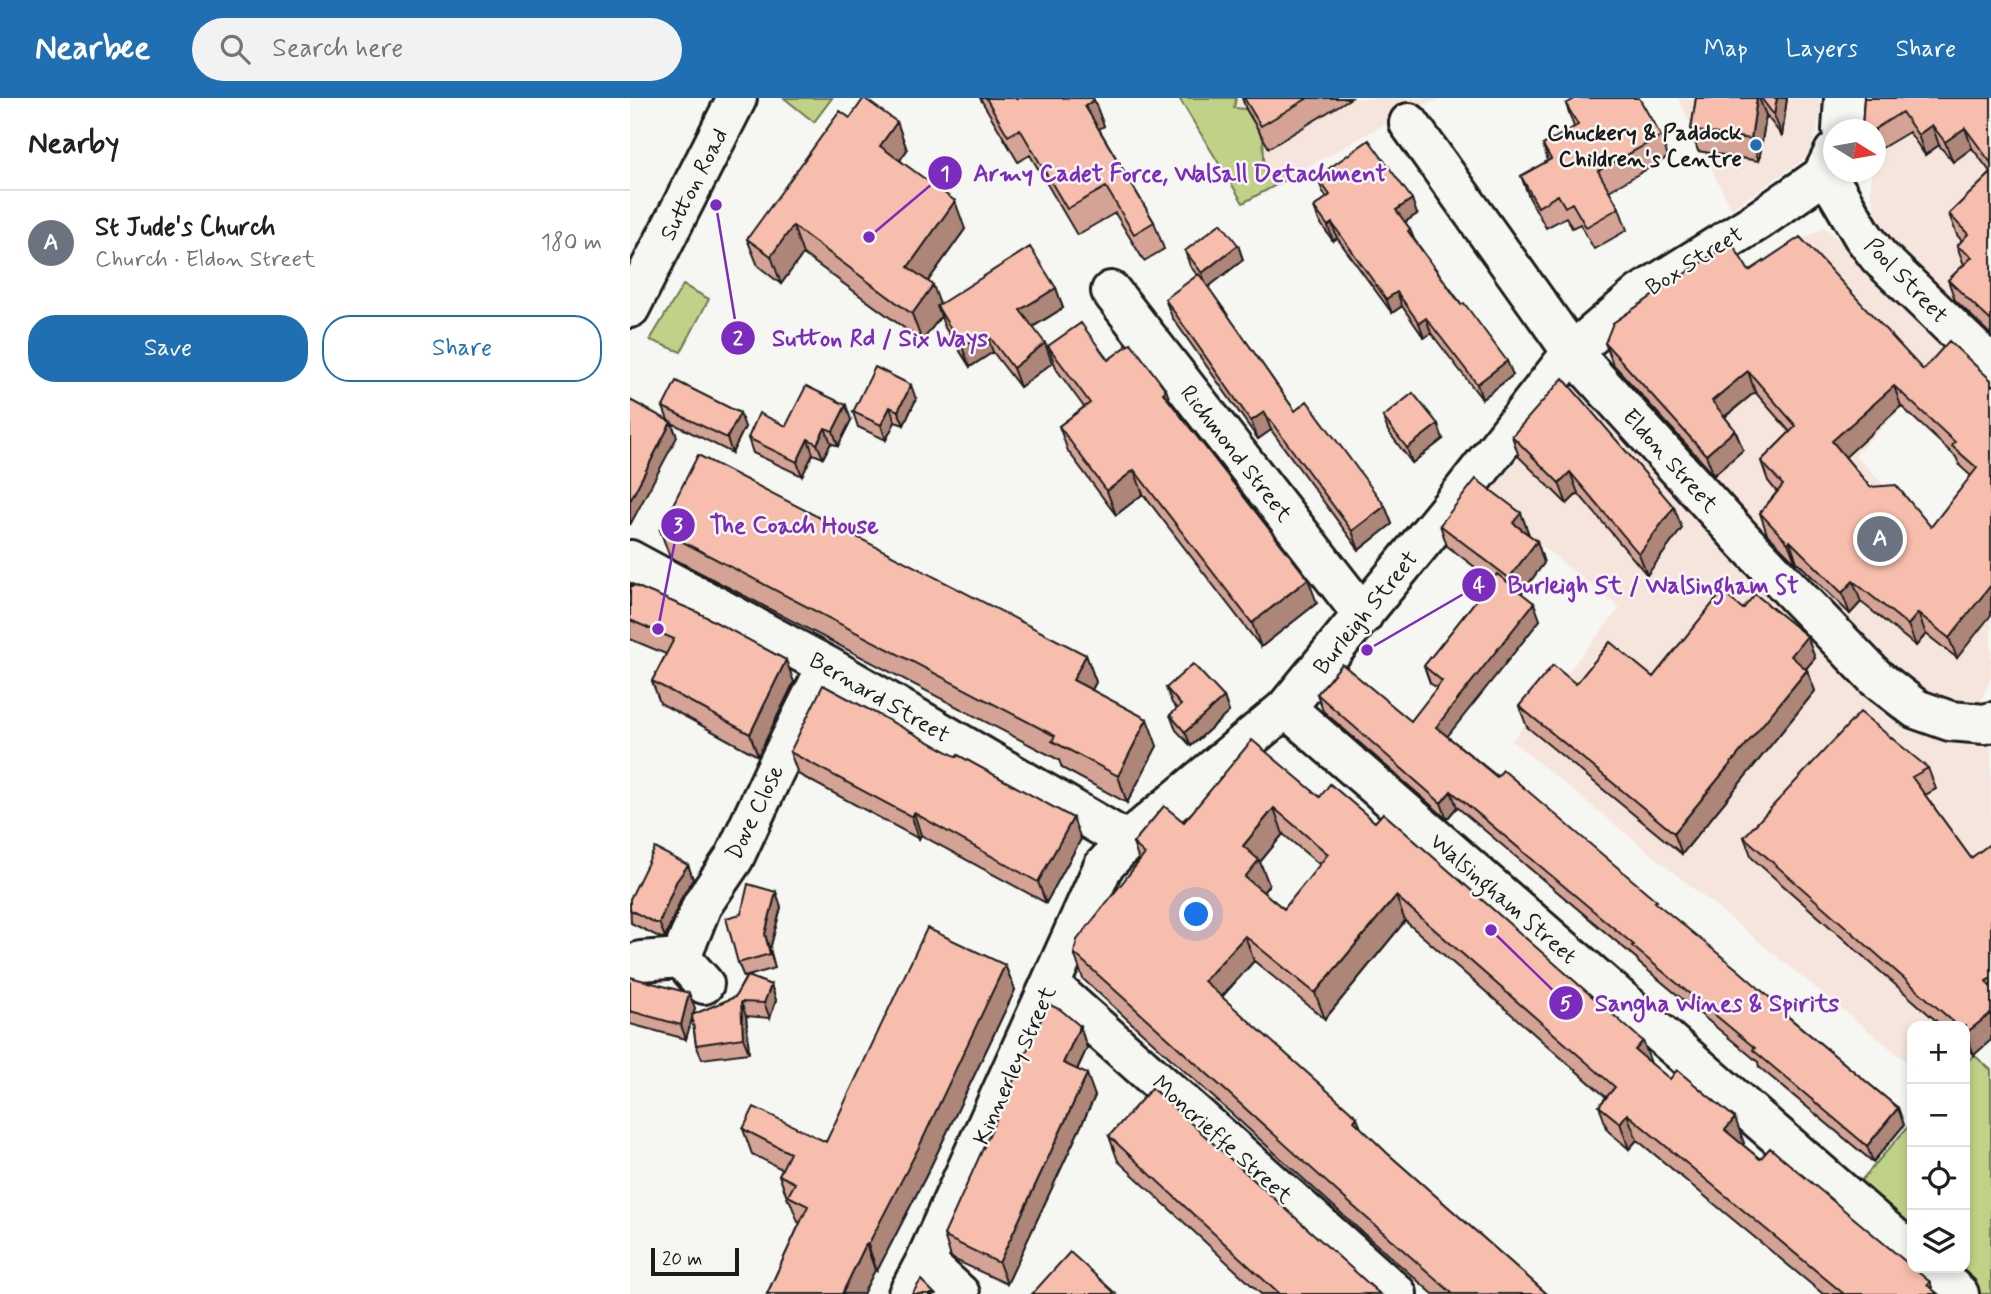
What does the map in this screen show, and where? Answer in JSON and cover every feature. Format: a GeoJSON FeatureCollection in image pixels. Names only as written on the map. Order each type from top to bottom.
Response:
{"type":"FeatureCollection","features":[{"type":"Feature","properties":{"kind":"street","name":"Sutton Road"},"geometry":{"type":"LineString","coordinates":[[630,308],[737,98]]}},
{"type":"Feature","properties":{"kind":"street"},"geometry":{"type":"LineString","coordinates":[[1843,119],[1844,98]]}},
{"type":"Feature","properties":{"kind":"street","name":"Eldon Street"},"geometry":{"type":"LineString","coordinates":[[1409,122],[1572,352],[1743,540],[1876,678],[1916,709],[1950,721],[1985,724],[1991,722]]}},
{"type":"Feature","properties":{"kind":"street","name":"Box Street"},"geometry":{"type":"LineString","coordinates":[[1572,352],[1640,294],[1759,220],[1823,168]]}},
{"type":"Feature","properties":{"kind":"street","name":"Pool Street"},"geometry":{"type":"LineString","coordinates":[[1834,182],[1863,236],[1879,257],[1991,365]]}},
{"type":"Feature","properties":{"kind":"street","name":"Richmond Street"},"geometry":{"type":"LineString","coordinates":[[1111,291],[1363,615]]}},
{"type":"Feature","properties":{"kind":"street","name":"Burleigh Street"},"geometry":{"type":"LineString","coordinates":[[1127,841],[1286,708],[1572,352]]}},
{"type":"Feature","properties":{"kind":"street","name":"Bernard Street"},"geometry":{"type":"LineString","coordinates":[[630,560],[827,666],[1127,841]]}},
{"type":"Feature","properties":{"kind":"street","name":"Dove Close"},"geometry":{"type":"LineString","coordinates":[[641,961],[692,971],[702,905],[734,858],[827,666]]}},
{"type":"Feature","properties":{"kind":"street","name":"Walsingham Street"},"geometry":{"type":"LineString","coordinates":[[1286,708],[1907,1249]]}},
{"type":"Feature","properties":{"kind":"street","name":"Kinnerley Street"},"geometry":{"type":"LineString","coordinates":[[916,1278],[1103,867],[1127,841]]}},
{"type":"Feature","properties":{"kind":"street","name":"Moncrieffe Street"},"geometry":{"type":"LineString","coordinates":[[1050,985],[1397,1294]]}},
{"type":"Feature","properties":{"kind":"street"},"geometry":{"type":"LineString","coordinates":[[1935,1273],[1959,1294]]}},
{"type":"Feature","properties":{"kind":"street"},"geometry":{"type":"LineString","coordinates":[[916,1278],[960,1294]]}},
{"type":"Feature","properties":{"kind":"shaded area"},"geometry":{"type":"Polygon","coordinates":[[[1179,98],[1445,98],[1414,108],[1243,203],[1179,98]]]}},
{"type":"Feature","properties":{"kind":"shaded area","name":"Chuckery & Paddock Children's Centre"},"geometry":{"type":"Polygon","coordinates":[[[1678,98],[1822,98],[1817,133],[1807,157],[1731,209],[1678,98]]]}},
{"type":"Feature","properties":{"kind":"shaded area"},"geometry":{"type":"Polygon","coordinates":[[[1991,98],[1991,345],[1894,244],[1877,219],[1871,182],[1886,182],[1886,126],[1991,98]]]}},
{"type":"Feature","properties":{"kind":"shaded area"},"geometry":{"type":"Polygon","coordinates":[[[1824,227],[1962,348],[1855,455],[1941,544],[1991,481],[1991,677],[1977,711],[1991,741],[1991,1040],[1970,1059],[1970,1021],[1907,1021],[1907,1062],[1512,741],[1620,608],[1483,499],[1584,384],[1715,288],[1824,227]]]}},
{"type":"Feature","properties":{"kind":"green space"},"geometry":{"type":"Polygon","coordinates":[[[784,98],[832,98],[814,122],[784,98]]]}},
{"type":"Feature","properties":{"kind":"green space"},"geometry":{"type":"Polygon","coordinates":[[[1179,98],[1236,98],[1234,108],[1246,109],[1263,138],[1265,176],[1281,171],[1285,180],[1243,203],[1179,98]]]}},
{"type":"Feature","properties":{"kind":"green space"},"geometry":{"type":"Polygon","coordinates":[[[683,285],[709,299],[681,352],[650,340],[683,285]]]}},
{"type":"Feature","properties":{"kind":"green space"},"geometry":{"type":"Polygon","coordinates":[[[1974,1055],[1991,1070],[1991,1294],[1971,1294],[1947,1273],[1970,1273],[1970,1059],[1974,1055]]]}},
{"type":"Feature","properties":{"kind":"green space"},"geometry":{"type":"Polygon","coordinates":[[[1907,1128],[1907,1239],[1852,1191],[1907,1128]]]}},
{"type":"Feature","properties":{"kind":"building"},"geometry":{"type":"Polygon","coordinates":[[[864,98],[897,122],[880,146],[955,201],[908,267],[933,285],[912,314],[793,226],[771,256],[747,239],[840,111],[850,118],[864,98]]]}},
{"type":"Feature","properties":{"kind":"building"},"geometry":{"type":"Polygon","coordinates":[[[986,98],[1093,98],[1094,100],[1085,106],[1154,222],[1134,234],[1106,187],[1067,209],[1020,129],[1008,136],[986,98]]]}},
{"type":"Feature","properties":{"kind":"building"},"geometry":{"type":"Polygon","coordinates":[[[1244,98],[1308,98],[1261,126],[1244,98]]]}},
{"type":"Feature","properties":{"kind":"building"},"geometry":{"type":"Polygon","coordinates":[[[1576,98],[1639,98],[1661,136],[1598,171],[1619,208],[1586,227],[1572,203],[1565,207],[1558,195],[1538,207],[1521,176],[1551,159],[1543,145],[1578,125],[1566,104],[1576,98]]]}},
{"type":"Feature","properties":{"kind":"building"},"geometry":{"type":"Polygon","coordinates":[[[1696,98],[1757,98],[1751,139],[1691,130],[1696,98]]]}},
{"type":"Feature","properties":{"kind":"building"},"geometry":{"type":"Polygon","coordinates":[[[1761,98],[1777,98],[1774,115],[1761,98]]]}},
{"type":"Feature","properties":{"kind":"building"},"geometry":{"type":"Polygon","coordinates":[[[1864,98],[1991,98],[1991,163],[1965,128],[1945,142],[1932,125],[1918,135],[1902,112],[1886,122],[1886,119],[1863,119],[1864,98]]]}},
{"type":"Feature","properties":{"kind":"building"},"geometry":{"type":"Polygon","coordinates":[[[1369,140],[1412,199],[1396,210],[1410,229],[1408,231],[1461,305],[1464,303],[1507,361],[1477,384],[1426,318],[1419,323],[1397,292],[1386,299],[1332,223],[1328,226],[1314,207],[1330,195],[1317,177],[1369,140]]]}},
{"type":"Feature","properties":{"kind":"building"},"geometry":{"type":"Polygon","coordinates":[[[1991,173],[1991,321],[1948,280],[1972,257],[1957,246],[1968,234],[1949,214],[1991,173]]]}},
{"type":"Feature","properties":{"kind":"building"},"geometry":{"type":"Polygon","coordinates":[[[1221,223],[1238,245],[1202,273],[1185,251],[1221,223]]]}},
{"type":"Feature","properties":{"kind":"building"},"geometry":{"type":"Polygon","coordinates":[[[1800,237],[1923,370],[1949,341],[1991,380],[1991,585],[1949,638],[1918,613],[1908,625],[1853,581],[1842,593],[1760,513],[1783,485],[1761,461],[1796,426],[1748,371],[1712,401],[1735,430],[1706,455],[1605,343],[1613,323],[1731,242],[1749,271],[1800,237]],[[1894,386],[1832,441],[1870,487],[1896,485],[1931,527],[1977,468],[1952,446],[1955,442],[1894,386]]]}},
{"type":"Feature","properties":{"kind":"building"},"geometry":{"type":"Polygon","coordinates":[[[1030,247],[1056,288],[1020,310],[1045,343],[1013,368],[986,332],[962,347],[937,306],[1030,247]]]}},
{"type":"Feature","properties":{"kind":"building"},"geometry":{"type":"Polygon","coordinates":[[[1199,274],[1295,411],[1307,401],[1385,506],[1352,531],[1264,412],[1251,421],[1165,299],[1199,274]]]}},
{"type":"Feature","properties":{"kind":"building"},"geometry":{"type":"Polygon","coordinates":[[[1081,323],[1108,360],[1131,343],[1166,390],[1163,393],[1308,579],[1252,623],[1134,470],[1107,491],[1059,426],[1090,403],[1048,346],[1081,323]]]}},
{"type":"Feature","properties":{"kind":"building"},"geometry":{"type":"Polygon","coordinates":[[[875,367],[911,385],[898,411],[890,407],[881,425],[853,412],[875,367]]]}},
{"type":"Feature","properties":{"kind":"building"},"geometry":{"type":"Polygon","coordinates":[[[1563,378],[1674,507],[1639,554],[1570,472],[1559,483],[1512,436],[1563,378]]]}},
{"type":"Feature","properties":{"kind":"building"},"geometry":{"type":"Polygon","coordinates":[[[676,381],[740,413],[727,438],[663,407],[676,381]]]}},
{"type":"Feature","properties":{"kind":"building"},"geometry":{"type":"Polygon","coordinates":[[[806,386],[846,405],[833,431],[825,428],[817,444],[808,439],[797,462],[748,438],[759,413],[786,426],[806,386]]]}},
{"type":"Feature","properties":{"kind":"building"},"geometry":{"type":"Polygon","coordinates":[[[1413,393],[1438,424],[1407,448],[1383,417],[1413,393]]]}},
{"type":"Feature","properties":{"kind":"building"},"geometry":{"type":"Polygon","coordinates":[[[630,400],[671,422],[630,501],[630,400]]]}},
{"type":"Feature","properties":{"kind":"building"},"geometry":{"type":"Polygon","coordinates":[[[698,455],[1086,655],[1073,680],[1147,719],[1118,776],[1052,741],[1055,736],[660,530],[698,455]]]}},
{"type":"Feature","properties":{"kind":"building"},"geometry":{"type":"Polygon","coordinates":[[[1476,479],[1521,513],[1513,523],[1537,541],[1509,578],[1440,525],[1476,479]]]}},
{"type":"Feature","properties":{"kind":"building"},"geometry":{"type":"Polygon","coordinates":[[[1497,574],[1534,603],[1436,727],[1497,777],[1503,770],[1737,969],[1777,1004],[1775,1006],[1898,1108],[1867,1146],[1451,791],[1441,803],[1317,694],[1342,664],[1411,721],[1442,681],[1424,666],[1497,574]]]}},
{"type":"Feature","properties":{"kind":"building"},"geometry":{"type":"Polygon","coordinates":[[[630,586],[697,612],[786,660],[750,734],[652,681],[674,639],[630,620],[630,586]]]}},
{"type":"Feature","properties":{"kind":"building"},"geometry":{"type":"Polygon","coordinates":[[[1722,592],[1743,609],[1755,594],[1807,636],[1791,656],[1807,670],[1674,833],[1519,706],[1553,665],[1576,684],[1610,642],[1653,677],[1722,592]]]}},
{"type":"Feature","properties":{"kind":"building"},"geometry":{"type":"Polygon","coordinates":[[[1193,664],[1224,697],[1185,732],[1170,715],[1181,705],[1166,688],[1193,664]]]}},
{"type":"Feature","properties":{"kind":"building"},"geometry":{"type":"Polygon","coordinates":[[[823,685],[1073,818],[1038,882],[914,813],[912,817],[790,752],[823,685]]]}},
{"type":"Feature","properties":{"kind":"building"},"geometry":{"type":"Polygon","coordinates":[[[1860,712],[1928,768],[1912,777],[1971,858],[1991,843],[1991,978],[1986,981],[1991,988],[1991,1013],[1970,1030],[1970,1021],[1952,1021],[1744,837],[1860,712]]]}},
{"type":"Feature","properties":{"kind":"building"},"geometry":{"type":"Polygon","coordinates":[[[1252,740],[1320,797],[1330,784],[1375,822],[1383,813],[1643,1041],[1635,1050],[1670,1079],[1677,1070],[1735,1118],[1725,1130],[1760,1159],[1770,1148],[1907,1263],[1907,1273],[1919,1273],[1930,1282],[1927,1285],[1938,1294],[1844,1294],[1627,1114],[1620,1123],[1599,1106],[1615,1087],[1396,896],[1315,993],[1245,936],[1204,981],[1357,1117],[1354,1121],[1387,1153],[1547,1294],[1453,1294],[1074,953],[1077,940],[1145,854],[1133,843],[1164,806],[1184,822],[1252,740]],[[1274,808],[1243,846],[1259,860],[1245,877],[1284,909],[1328,854],[1274,808]]]}},
{"type":"Feature","properties":{"kind":"building"},"geometry":{"type":"Polygon","coordinates":[[[655,848],[688,865],[676,882],[659,923],[630,910],[630,899],[655,848]]]}},
{"type":"Feature","properties":{"kind":"building"},"geometry":{"type":"Polygon","coordinates":[[[748,884],[776,892],[765,934],[770,954],[738,963],[726,918],[741,914],[748,884]]]}},
{"type":"Feature","properties":{"kind":"building"},"geometry":{"type":"Polygon","coordinates":[[[927,928],[1005,965],[919,1147],[842,1294],[767,1294],[808,1206],[788,1196],[795,1183],[779,1175],[790,1153],[743,1129],[754,1107],[826,1142],[927,928]]]}},
{"type":"Feature","properties":{"kind":"building"},"geometry":{"type":"Polygon","coordinates":[[[747,976],[771,985],[764,1003],[741,1002],[743,1038],[696,1045],[692,1015],[735,997],[747,976]]]}},
{"type":"Feature","properties":{"kind":"building"},"geometry":{"type":"Polygon","coordinates":[[[630,977],[689,993],[681,1025],[630,1011],[630,977]]]}},
{"type":"Feature","properties":{"kind":"building"},"geometry":{"type":"Polygon","coordinates":[[[1048,1004],[1061,1010],[1080,1026],[1063,1063],[1087,1074],[999,1263],[944,1235],[1048,1004]]]}},
{"type":"Feature","properties":{"kind":"building"},"geometry":{"type":"Polygon","coordinates":[[[1152,1088],[1380,1294],[1279,1294],[1109,1136],[1152,1088]]]}},
{"type":"Feature","properties":{"kind":"building"},"geometry":{"type":"Polygon","coordinates":[[[1070,1252],[1116,1294],[1032,1294],[1070,1252]]]}},
{"type":"Feature","properties":{"kind":"building"},"geometry":{"type":"Polygon","coordinates":[[[921,1280],[935,1294],[912,1294],[921,1280]]]}},
{"type":"Feature","properties":{"kind":"place","name":"Chuckery & Paddock Children's Centre"},"geometry":{"type":"Point","coordinates":[1756,145]}},
{"type":"Feature","properties":{"kind":"place","name":"Sutton Rd / Six Ways"},"geometry":{"type":"Point","coordinates":[716,205]}},
{"type":"Feature","properties":{"kind":"place","name":"Army Cadet Force, Walsall Detachment"},"geometry":{"type":"Point","coordinates":[869,237]}},
{"type":"Feature","properties":{"kind":"place","name":"St Jude's Church"},"geometry":{"type":"Point","coordinates":[1880,539]}},
{"type":"Feature","properties":{"kind":"place","name":"The Coach House"},"geometry":{"type":"Point","coordinates":[658,629]}},
{"type":"Feature","properties":{"kind":"place","name":"Burleigh St / Walsingham St"},"geometry":{"type":"Point","coordinates":[1367,650]}},
{"type":"Feature","properties":{"kind":"place","name":"Sangha Wines & Spirits"},"geometry":{"type":"Point","coordinates":[1491,930]}}]}
